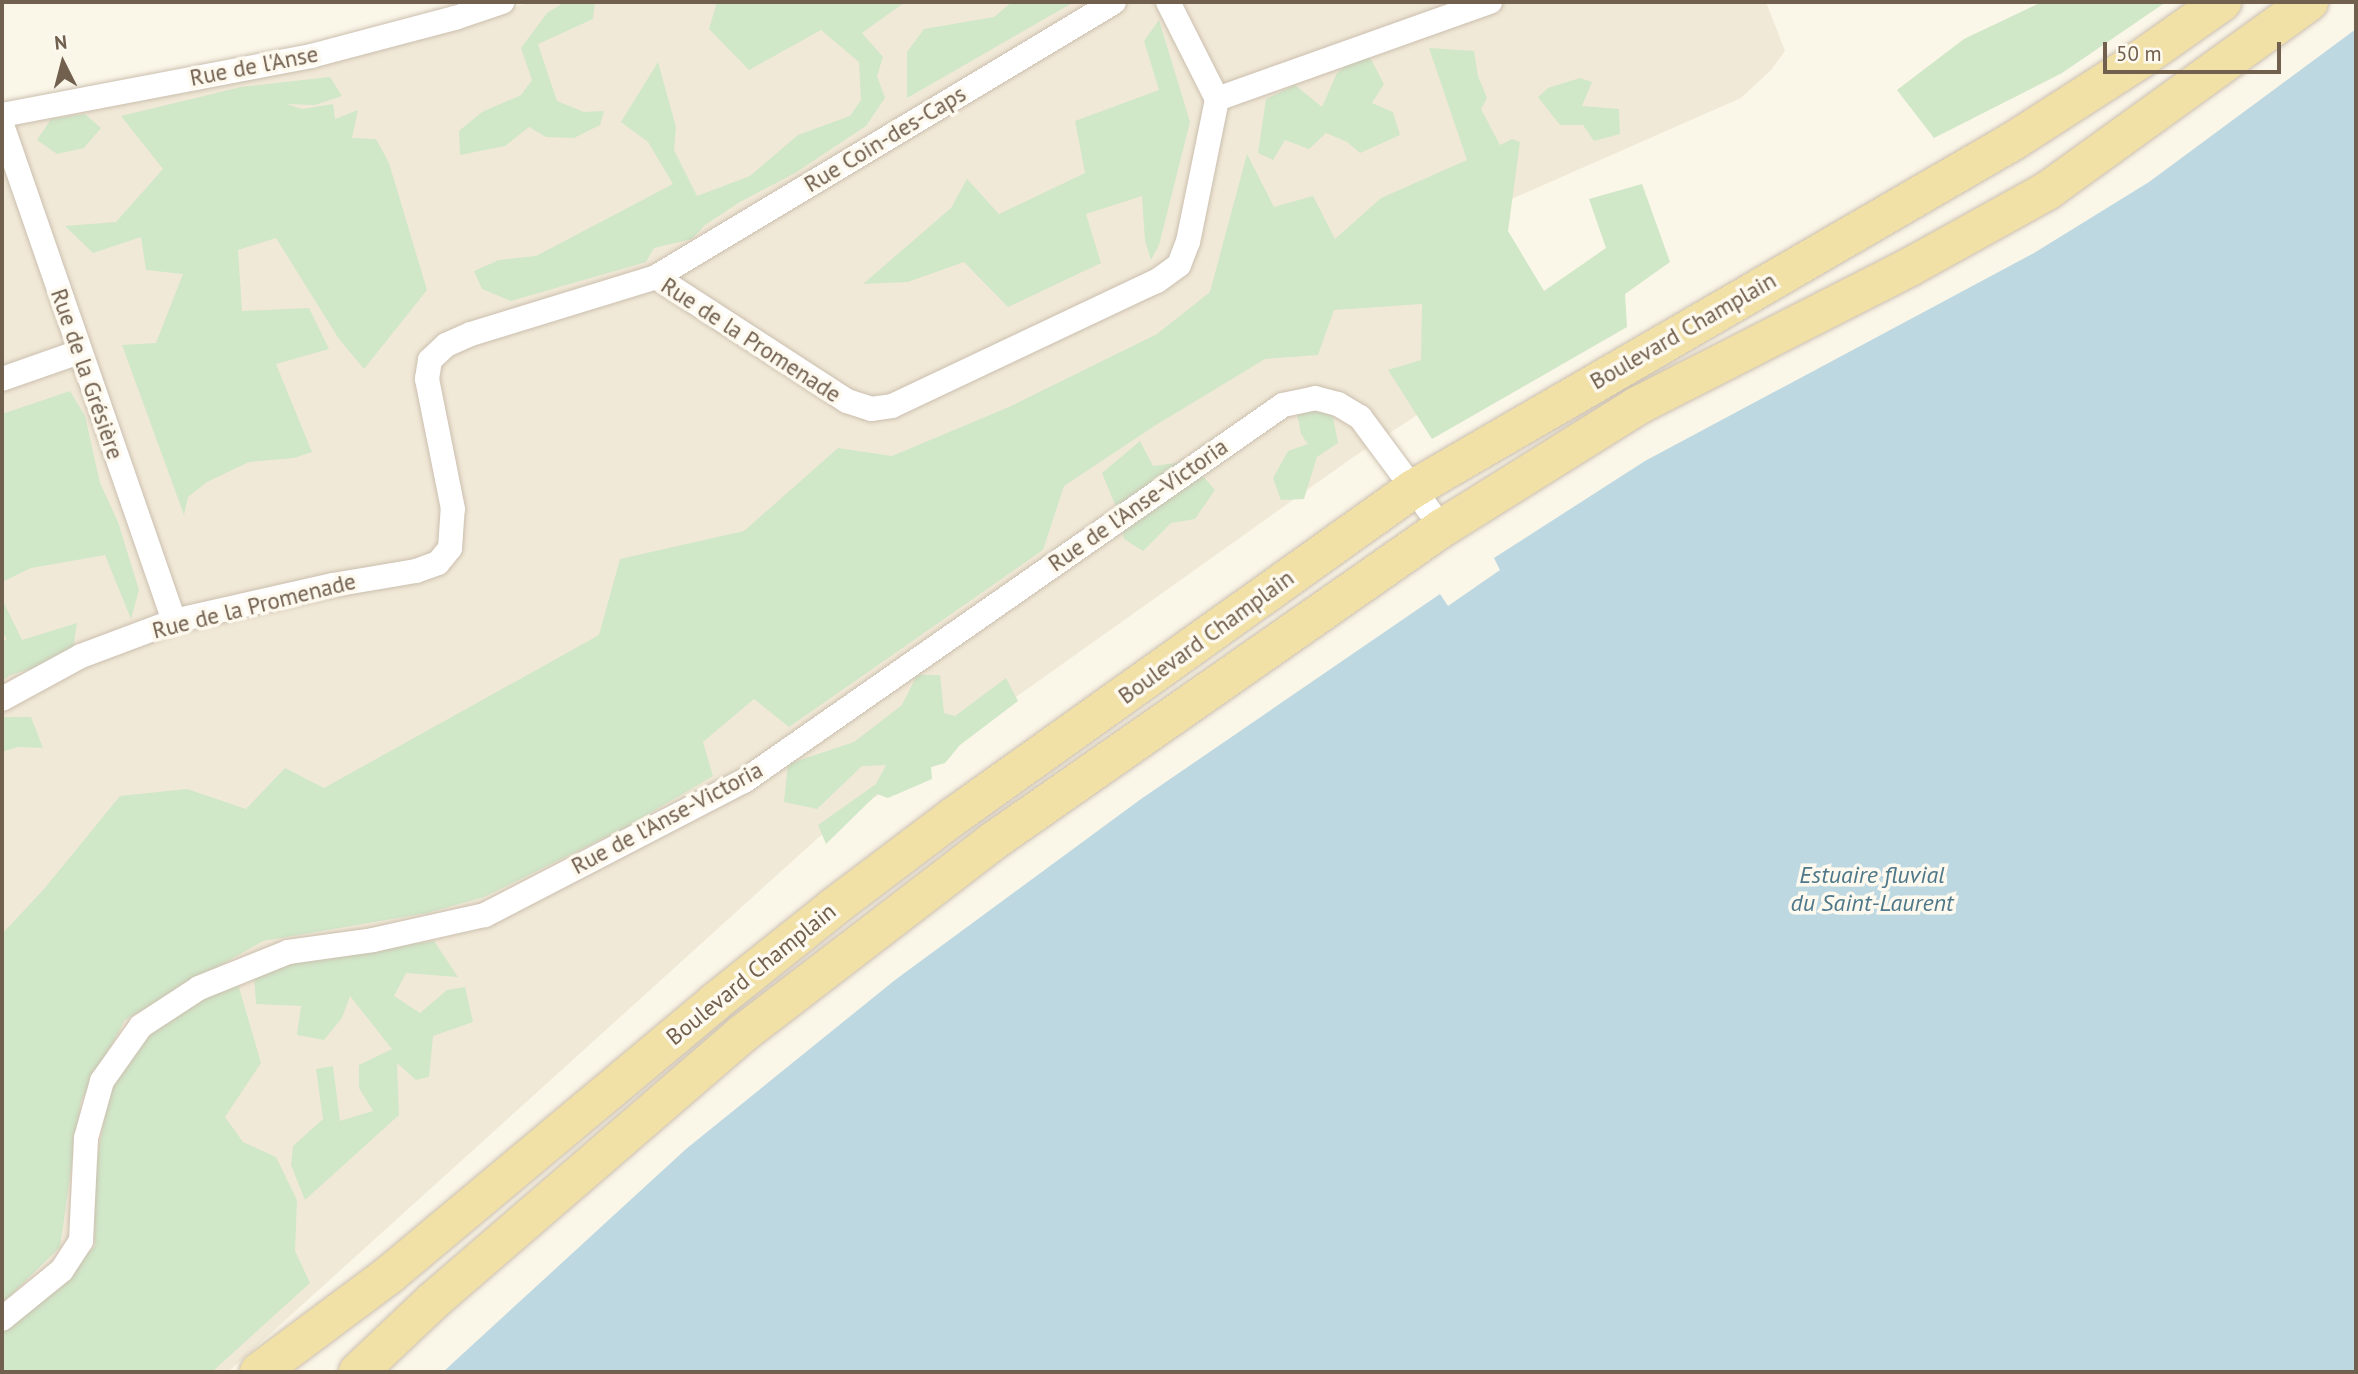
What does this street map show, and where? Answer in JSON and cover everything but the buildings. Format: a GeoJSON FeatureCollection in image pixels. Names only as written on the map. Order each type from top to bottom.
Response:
{"type":"FeatureCollection","features":[{"type":"Feature","properties":{"kind":"main road","name":"Boulevard Champlain"},"geometry":{"type":"LineString","coordinates":[[259,1372],[389,1275],[715,1002],[834,907],[953,817],[1413,489],[2015,140],[2138,61],[2222,2]]}},
{"type":"Feature","properties":{"kind":"main road","name":"Boulevard Champlain"},"geometry":{"type":"LineString","coordinates":[[358,1372],[433,1301],[742,1034],[864,937],[992,842],[1442,528],[1637,407],[1910,267],[2047,191],[2309,2]]}},
{"type":"Feature","properties":{"kind":"street","name":"Rue de l'Anse"},"geometry":{"type":"LineString","coordinates":[[2,115],[311,56],[455,18],[502,2]]}},
{"type":"Feature","properties":{"kind":"street","name":"Rue Coin-des-Caps"},"geometry":{"type":"LineString","coordinates":[[656,277],[1114,2]]}},
{"type":"Feature","properties":{"kind":"street"},"geometry":{"type":"LineString","coordinates":[[1168,2],[1217,99],[1490,2]]}},
{"type":"Feature","properties":{"kind":"street","name":"Rue de la Promenade"},"geometry":{"type":"LineString","coordinates":[[2,699],[81,656],[174,621],[332,585],[416,571],[438,563],[450,548],[453,509],[430,406],[427,379],[430,360],[446,345],[471,334],[656,277],[847,401],[871,409],[892,406],[1145,286],[1179,265],[1188,242],[1217,99]]}},
{"type":"Feature","properties":{"kind":"street","name":"Rue de la Grésière"},"geometry":{"type":"LineString","coordinates":[[2,125],[174,621]]}},
{"type":"Feature","properties":{"kind":"street"},"geometry":{"type":"LineString","coordinates":[[2,379],[79,352]]}},
{"type":"Feature","properties":{"kind":"street","name":"Rue de l'Anse-Victoria"},"geometry":{"type":"LineString","coordinates":[[2,1319],[62,1270],[81,1241],[86,1138],[102,1081],[141,1026],[200,988],[288,951],[373,940],[485,915],[744,781],[1283,405],[1315,398],[1339,404],[1360,417],[1442,528]]}},
{"type":"Feature","properties":{"kind":"shaded area"},"geometry":{"type":"Polygon","coordinates":[[[530,2],[1766,2],[1785,51],[1771,70],[1741,98],[1484,211],[1535,337],[1352,458],[819,837],[228,1372],[2,1372],[2,126],[396,46],[530,2]]]}},
{"type":"Feature","properties":{"kind":"green space"},"geometry":{"type":"Polygon","coordinates":[[[565,2],[595,2],[593,19],[538,44],[557,101],[584,112],[604,111],[600,125],[574,138],[546,137],[529,127],[505,146],[460,155],[459,131],[482,112],[521,95],[532,80],[521,48],[547,13],[565,2]]]}},
{"type":"Feature","properties":{"kind":"green space"},"geometry":{"type":"Polygon","coordinates":[[[717,2],[905,2],[862,33],[883,57],[877,76],[885,98],[866,126],[795,173],[740,202],[705,225],[692,239],[654,248],[646,262],[511,301],[482,289],[474,271],[499,260],[536,256],[673,184],[648,142],[621,122],[658,62],[676,127],[674,150],[697,196],[750,176],[798,135],[850,116],[861,100],[859,62],[821,30],[749,70],[709,29],[717,2]]]}},
{"type":"Feature","properties":{"kind":"green space"},"geometry":{"type":"Polygon","coordinates":[[[1012,2],[1074,2],[907,98],[907,52],[924,29],[994,17],[1012,2]]]}},
{"type":"Feature","properties":{"kind":"green space"},"geometry":{"type":"Polygon","coordinates":[[[2042,2],[2166,2],[2062,73],[1934,138],[1897,90],[1964,39],[2042,2]]]}},
{"type":"Feature","properties":{"kind":"green space"},"geometry":{"type":"Polygon","coordinates":[[[1159,20],[1190,122],[1159,245],[1151,260],[1145,241],[1142,196],[1086,214],[1101,263],[1008,307],[964,262],[908,282],[863,284],[951,208],[967,179],[999,214],[1085,173],[1075,121],[1159,90],[1144,41],[1159,20]]]}},
{"type":"Feature","properties":{"kind":"green space"},"geometry":{"type":"Polygon","coordinates":[[[1429,48],[1474,51],[1478,76],[1487,98],[1481,109],[1500,145],[1512,139],[1520,142],[1508,231],[1544,291],[1606,248],[1589,199],[1642,184],[1670,262],[1625,294],[1627,327],[1432,439],[1388,370],[1421,360],[1422,304],[1334,310],[1318,355],[1265,359],[1156,425],[1064,486],[1043,550],[789,727],[754,699],[703,742],[713,776],[628,826],[484,897],[427,913],[263,941],[125,1020],[81,1101],[60,1247],[2,1304],[2,934],[44,889],[120,796],[187,789],[246,809],[285,768],[324,788],[599,635],[620,559],[744,531],[838,448],[892,456],[1009,407],[1157,334],[1210,292],[1247,154],[1274,207],[1313,196],[1335,239],[1381,198],[1467,160],[1429,48]]]}},
{"type":"Feature","properties":{"kind":"green space"},"geometry":{"type":"Polygon","coordinates":[[[1366,50],[1384,84],[1372,103],[1393,112],[1400,135],[1360,153],[1347,142],[1326,133],[1309,149],[1285,140],[1273,160],[1258,153],[1266,99],[1295,85],[1322,107],[1337,73],[1366,50]]]}},
{"type":"Feature","properties":{"kind":"green space"},"geometry":{"type":"Polygon","coordinates":[[[330,77],[342,96],[315,105],[286,104],[302,109],[333,104],[335,119],[358,110],[352,138],[376,139],[389,163],[427,290],[364,369],[339,339],[276,238],[238,250],[242,311],[309,308],[329,349],[276,364],[312,452],[294,458],[249,462],[207,482],[188,497],[184,515],[122,345],[156,343],[183,274],[146,270],[141,237],[93,253],[65,226],[116,222],[163,169],[121,116],[241,87],[330,77]]]}},
{"type":"Feature","properties":{"kind":"green space"},"geometry":{"type":"Polygon","coordinates":[[[1580,78],[1592,82],[1582,106],[1619,109],[1620,134],[1594,141],[1583,125],[1560,125],[1538,97],[1548,88],[1580,78]]]}},
{"type":"Feature","properties":{"kind":"green space"},"geometry":{"type":"Polygon","coordinates":[[[85,114],[101,128],[84,148],[57,154],[37,140],[51,119],[85,114]]]}},
{"type":"Feature","properties":{"kind":"green space"},"geometry":{"type":"Polygon","coordinates":[[[70,391],[85,416],[100,483],[118,522],[139,590],[131,619],[105,555],[31,568],[2,582],[2,414],[70,391]]]}},
{"type":"Feature","properties":{"kind":"green space"},"geometry":{"type":"Polygon","coordinates":[[[1317,405],[1333,417],[1338,443],[1317,457],[1304,499],[1281,500],[1273,478],[1288,451],[1308,444],[1301,434],[1296,409],[1317,405]]]}},
{"type":"Feature","properties":{"kind":"green space"},"geometry":{"type":"Polygon","coordinates":[[[1140,441],[1153,466],[1190,461],[1215,490],[1195,519],[1171,523],[1143,551],[1124,539],[1120,517],[1102,473],[1140,441]]]}},
{"type":"Feature","properties":{"kind":"green space"},"geometry":{"type":"Polygon","coordinates":[[[2,599],[22,640],[77,623],[72,657],[10,675],[2,681],[2,642],[7,639],[2,632],[2,599]]]}},
{"type":"Feature","properties":{"kind":"green space"},"geometry":{"type":"Polygon","coordinates":[[[917,675],[940,675],[944,713],[955,716],[1006,678],[1018,701],[960,745],[945,763],[931,767],[932,779],[888,798],[877,794],[826,844],[818,825],[876,784],[886,765],[862,766],[817,809],[784,802],[788,764],[854,742],[902,705],[917,675]]]}},
{"type":"Feature","properties":{"kind":"green space"},"geometry":{"type":"Polygon","coordinates":[[[5,717],[31,717],[43,748],[18,747],[2,752],[2,720],[5,717]]]}},
{"type":"Feature","properties":{"kind":"green space"},"geometry":{"type":"Polygon","coordinates":[[[434,941],[458,977],[406,973],[394,996],[420,1013],[447,990],[465,987],[473,1022],[433,1036],[429,1077],[416,1080],[397,1063],[399,1115],[305,1200],[291,1165],[293,1146],[323,1119],[316,1069],[333,1066],[340,1121],[373,1111],[359,1088],[359,1065],[392,1049],[350,996],[342,1018],[324,1040],[297,1035],[301,1006],[256,1004],[254,975],[298,961],[434,941]]]}},
{"type":"Feature","properties":{"kind":"green space"},"geometry":{"type":"Polygon","coordinates":[[[238,984],[261,1063],[225,1117],[243,1142],[276,1157],[297,1200],[295,1251],[310,1283],[212,1372],[2,1372],[2,1333],[56,1289],[95,1246],[93,1177],[112,1081],[147,1034],[201,996],[238,984]]]}},
{"type":"Feature","properties":{"kind":"water","name":"Estuaire fluvial du Saint-Laurent"},"geometry":{"type":"Polygon","coordinates":[[[2356,29],[2356,1372],[443,1372],[686,1149],[895,980],[1141,799],[1440,594],[1448,606],[1500,570],[1494,558],[1645,461],[2034,253],[2149,182],[2356,29]]]}}]}
